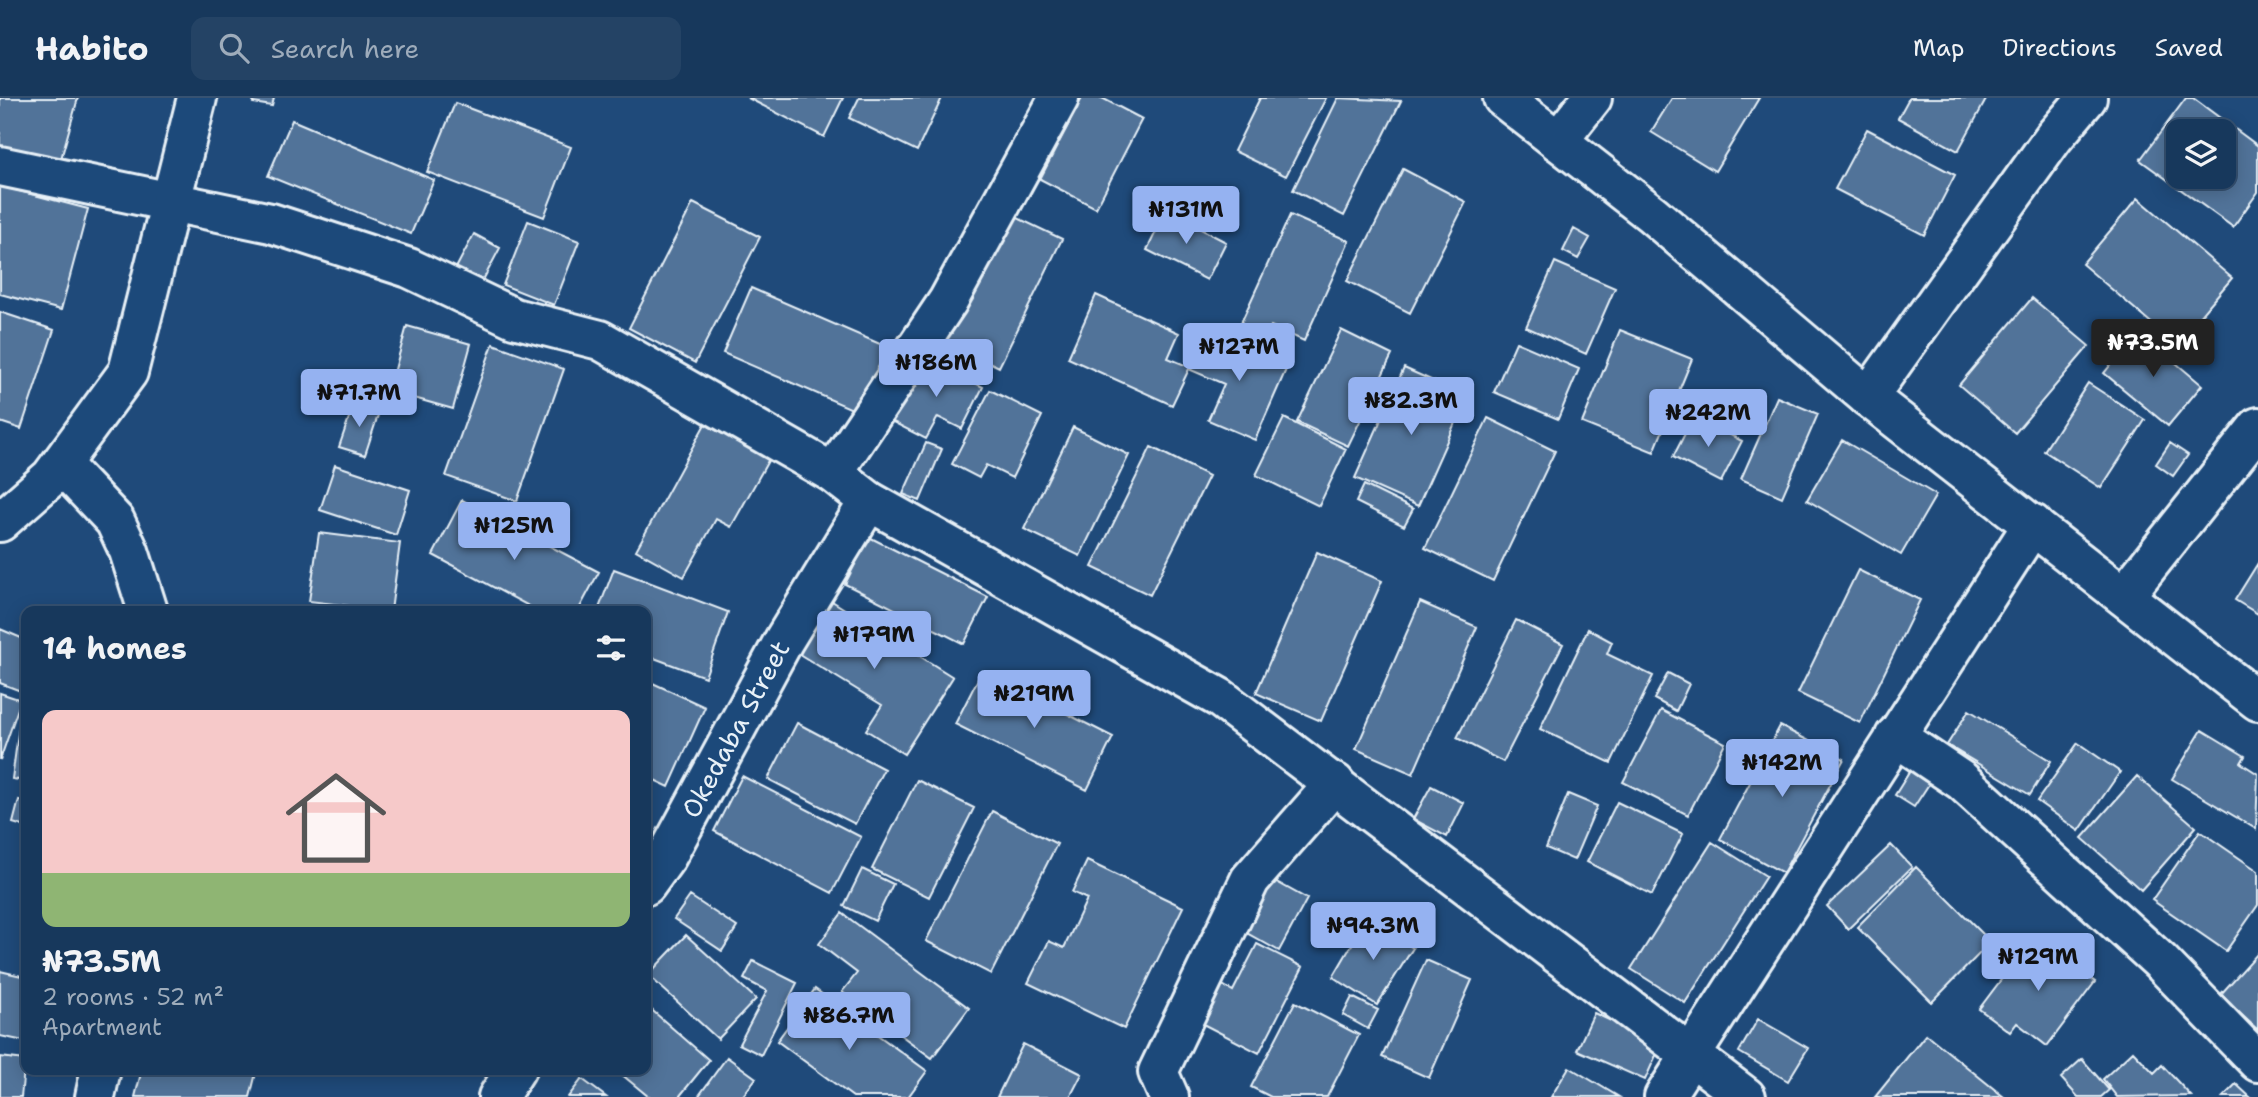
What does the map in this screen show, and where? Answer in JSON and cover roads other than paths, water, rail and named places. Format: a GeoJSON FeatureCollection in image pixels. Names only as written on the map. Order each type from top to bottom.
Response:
{"type":"FeatureCollection","features":[{"type":"Feature","properties":{"kind":"street"},"geometry":{"type":"LineString","coordinates":[[0,522],[51,477],[128,372],[197,98]]}},
{"type":"Feature","properties":{"kind":"street"},"geometry":{"type":"LineString","coordinates":[[833,473],[948,301],[1059,98]]}},
{"type":"Feature","properties":{"kind":"street"},"geometry":{"type":"LineString","coordinates":[[1503,98],[1652,214],[1868,397],[2258,701]]}},
{"type":"Feature","properties":{"kind":"street"},"geometry":{"type":"LineString","coordinates":[[1558,141],[1592,98]]}},
{"type":"Feature","properties":{"kind":"street"},"geometry":{"type":"LineString","coordinates":[[1868,397],[2054,137],[2087,98]]}},
{"type":"Feature","properties":{"kind":"street"},"geometry":{"type":"LineString","coordinates":[[0,166],[271,223],[409,268],[514,318],[600,340],[833,473],[869,501],[1220,698],[1746,1097]]}},
{"type":"Feature","properties":{"kind":"street"},"geometry":{"type":"LineString","coordinates":[[2124,596],[2258,427]]}},
{"type":"Feature","properties":{"kind":"street"},"geometry":{"type":"LineString","coordinates":[[61,464],[116,521],[130,551],[146,606]]}},
{"type":"Feature","properties":{"kind":"street","name":"Okedaba Street"},"geometry":{"type":"LineString","coordinates":[[651,878],[667,856],[784,640],[869,501]]}},
{"type":"Feature","properties":{"kind":"street"},"geometry":{"type":"LineString","coordinates":[[1664,1097],[2033,524]]}},
{"type":"Feature","properties":{"kind":"street"},"geometry":{"type":"LineString","coordinates":[[1895,736],[1962,781],[2160,961],[2258,1062]]}},
{"type":"Feature","properties":{"kind":"street"},"geometry":{"type":"LineString","coordinates":[[1169,1097],[1158,1072],[1250,880],[1335,783]]}},
{"type":"Feature","properties":{"kind":"street"},"geometry":{"type":"LineString","coordinates":[[95,1097],[100,1075]]}},
{"type":"Feature","properties":{"kind":"street"},"geometry":{"type":"LineString","coordinates":[[498,1097],[512,1075]]}}]}
